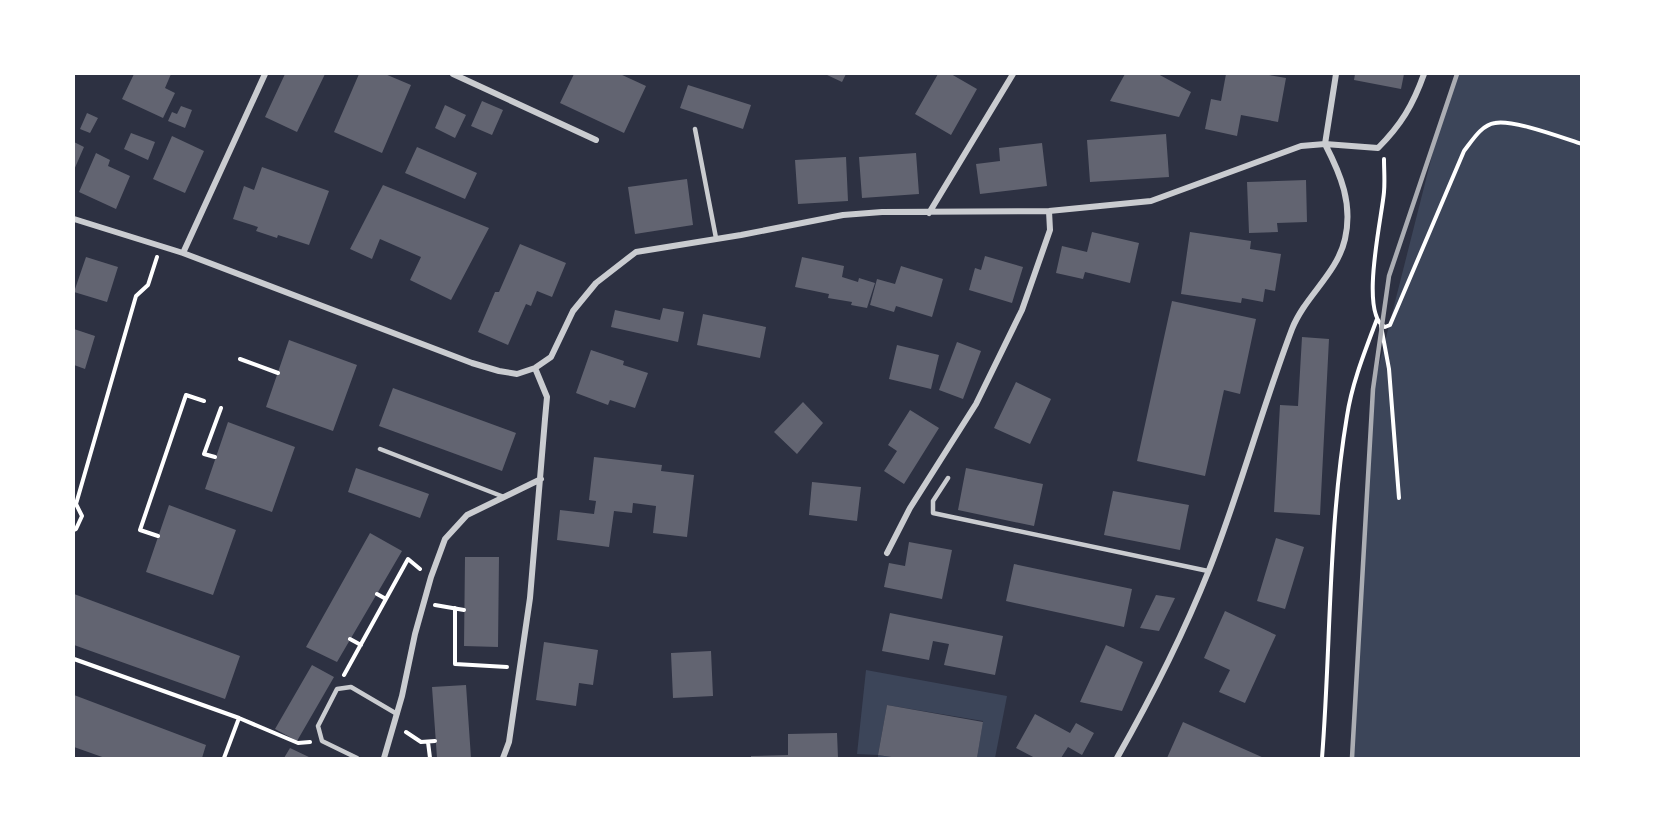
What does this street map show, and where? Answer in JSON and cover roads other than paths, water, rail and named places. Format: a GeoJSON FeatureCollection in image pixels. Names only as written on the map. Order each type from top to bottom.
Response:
{"type":"FeatureCollection","features":[{"type":"Feature","properties":{"kind":"street"},"geometry":{"type":"LineString","coordinates":[[183,253],[266,74]]}},
{"type":"Feature","properties":{"kind":"street"},"geometry":{"type":"LineString","coordinates":[[453,74],[596,140]]}},
{"type":"Feature","properties":{"kind":"street"},"geometry":{"type":"LineString","coordinates":[[929,213],[1013,74]]}},
{"type":"Feature","properties":{"kind":"street"},"geometry":{"type":"LineString","coordinates":[[1117,759],[1169,660],[1208,571],[1242,480],[1279,364],[1298,316],[1338,260],[1345,239],[1348,216],[1346,192],[1340,173],[1325,144],[1336,74]]}},
{"type":"Feature","properties":{"kind":"street"},"geometry":{"type":"LineString","coordinates":[[74,219],[183,253],[472,363],[518,374],[535,368],[551,357],[573,311],[596,283],[636,252],[843,216],[882,212],[1049,211],[1151,201],[1301,146],[1325,144],[1378,148],[1397,129],[1414,100],[1424,74]]}},
{"type":"Feature","properties":{"kind":"street"},"geometry":{"type":"LineString","coordinates":[[887,553],[910,508],[976,404],[1022,310],[1050,231],[1049,211]]}},
{"type":"Feature","properties":{"kind":"street"},"geometry":{"type":"LineString","coordinates":[[503,759],[508,742],[530,598],[541,478],[547,397],[535,368]]}},
{"type":"Feature","properties":{"kind":"street"},"geometry":{"type":"LineString","coordinates":[[384,759],[431,577],[445,539],[467,515],[541,478]]}},
{"type":"Feature","properties":{"kind":"lane"},"geometry":{"type":"LineString","coordinates":[[695,129],[716,238]]}},
{"type":"Feature","properties":{"kind":"lane"},"geometry":{"type":"LineString","coordinates":[[380,449],[504,496]]}},
{"type":"Feature","properties":{"kind":"lane"},"geometry":{"type":"LineString","coordinates":[[948,478],[933,501],[933,513],[1208,571]]}},
{"type":"Feature","properties":{"kind":"lane"},"geometry":{"type":"LineString","coordinates":[[357,759],[322,741],[318,726],[337,689],[351,687],[397,714]]}},
{"type":"Feature","properties":{"kind":"railway"},"geometry":{"type":"LineString","coordinates":[[1352,758],[1373,389],[1389,276],[1457,74]]}}]}
